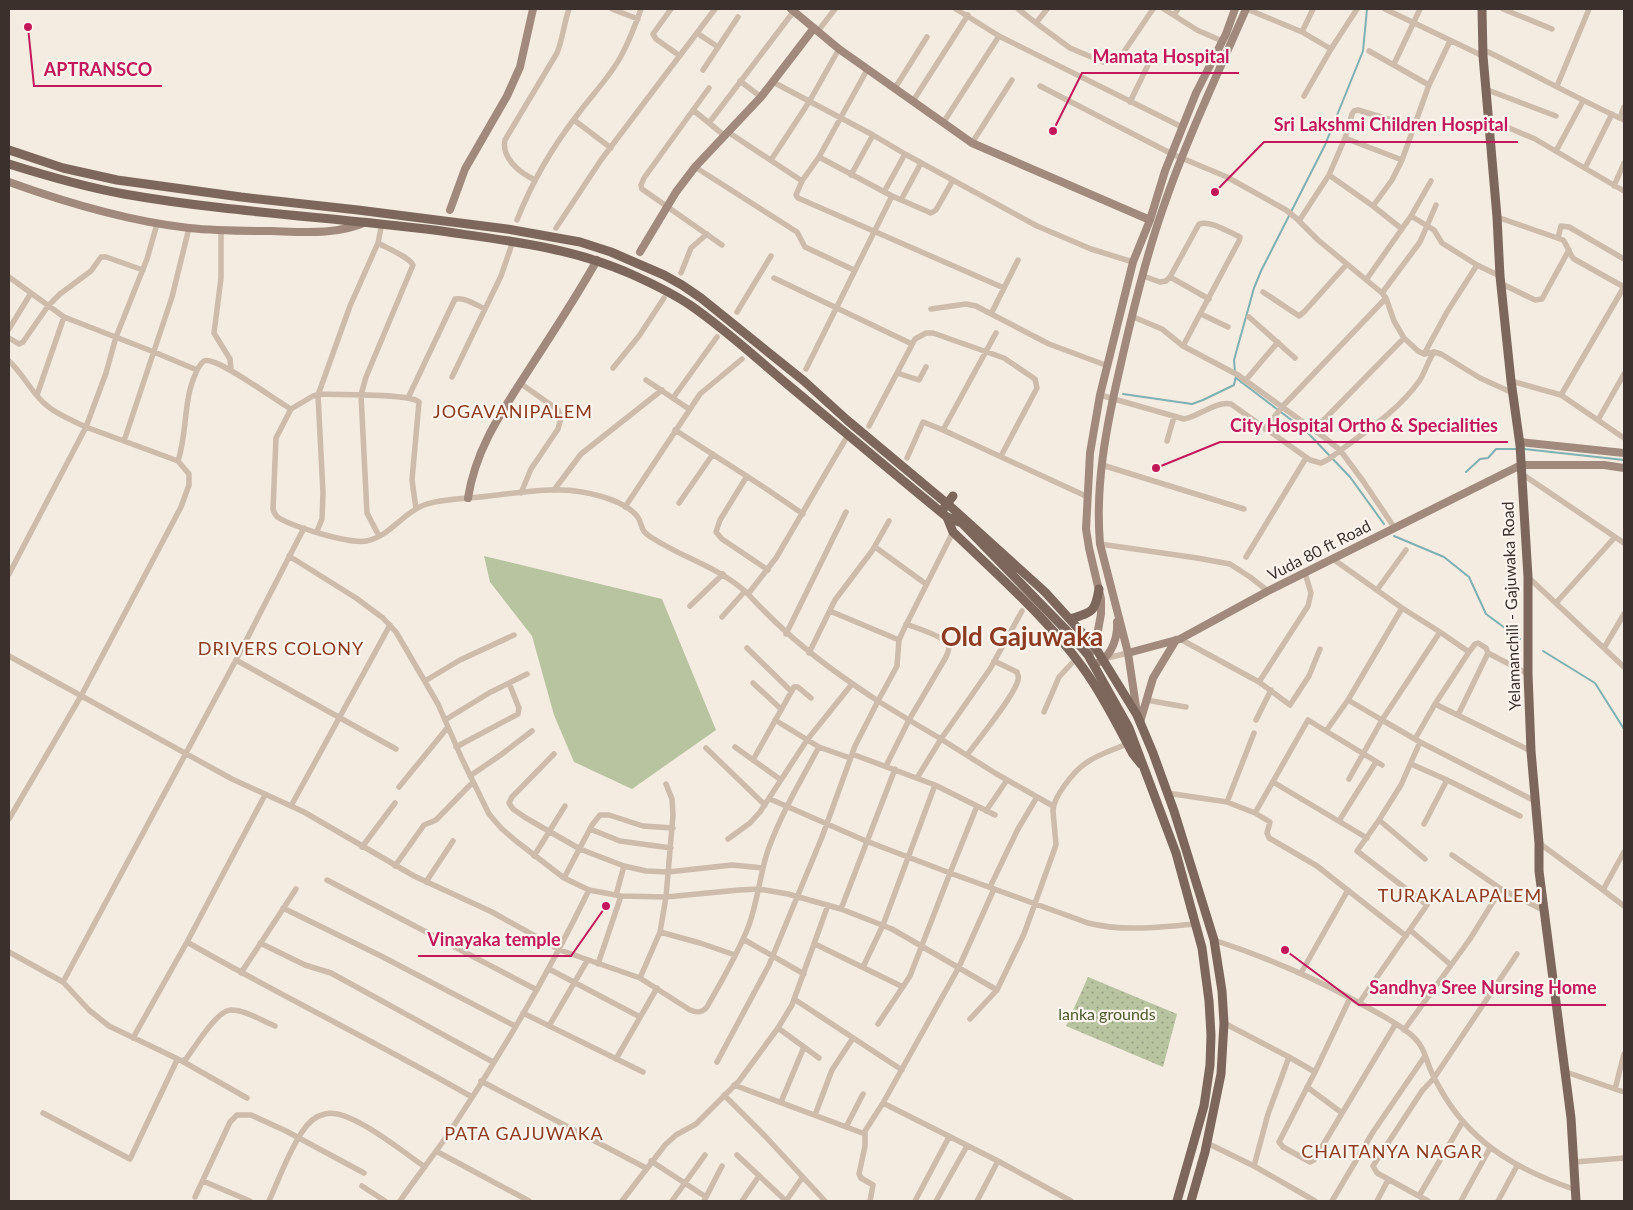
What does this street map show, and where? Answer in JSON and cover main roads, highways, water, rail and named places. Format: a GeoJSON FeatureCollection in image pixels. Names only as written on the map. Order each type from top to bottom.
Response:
{"type":"FeatureCollection","features":[{"type":"Feature","properties":{"kind":"main road","name":"Yelamanchili - Gajuwaka Road"},"geometry":{"type":"LineString","coordinates":[[1482,9],[1482,53],[1497,217],[1500,280],[1520,443],[1528,576],[1528,674],[1531,751],[1539,843],[1539,871],[1566,1072],[1576,1201]]}},
{"type":"Feature","properties":{"kind":"main road"},"geometry":{"type":"LineString","coordinates":[[9,150],[64,168],[147,185],[514,230],[580,242],[611,252],[664,275],[701,298],[804,381],[854,426],[950,500],[1070,619],[1104,659],[1138,719],[1153,753],[1174,812],[1214,940],[1222,991],[1224,1023],[1221,1074],[1207,1143],[1191,1201]]}},
{"type":"Feature","properties":{"kind":"main road"},"geometry":{"type":"LineString","coordinates":[[9,164],[86,187],[123,194],[226,208],[382,223],[512,241],[546,247],[597,260],[669,292],[689,304],[728,334],[944,515],[962,523],[1088,655],[1129,728],[1176,853],[1202,948],[1209,1001],[1211,1035],[1210,1065],[1204,1106],[1177,1201]]}},
{"type":"Feature","properties":{"kind":"main road"},"geometry":{"type":"LineString","coordinates":[[950,500],[944,515],[953,532],[1034,610],[1074,657],[1092,681],[1133,754],[1142,766]]}},
{"type":"Feature","properties":{"kind":"main road"},"geometry":{"type":"LineString","coordinates":[[1070,619],[1092,611],[1096,606],[1099,589]]}},
{"type":"Feature","properties":{"kind":"waterway"},"geometry":{"type":"LineString","coordinates":[[1235,372],[1234,360],[1254,288],[1325,145],[1363,51],[1367,9]]}},
{"type":"Feature","properties":{"kind":"waterway"},"geometry":{"type":"LineString","coordinates":[[1123,394],[1192,404],[1234,385],[1236,376]]}},
{"type":"Feature","properties":{"kind":"waterway"},"geometry":{"type":"LineString","coordinates":[[1236,378],[1306,431],[1350,477],[1384,524]]}},
{"type":"Feature","properties":{"kind":"waterway"},"geometry":{"type":"LineString","coordinates":[[1466,472],[1480,459],[1488,458],[1496,449],[1516,449]]}},
{"type":"Feature","properties":{"kind":"waterway"},"geometry":{"type":"LineString","coordinates":[[1524,449],[1624,460]]}},
{"type":"Feature","properties":{"kind":"waterway"},"geometry":{"type":"LineString","coordinates":[[1394,536],[1444,557],[1469,577],[1486,614],[1520,639]]}},
{"type":"Feature","properties":{"kind":"waterway"},"geometry":{"type":"LineString","coordinates":[[1543,651],[1595,683],[1624,729]]}},
{"type":"Feature","properties":{"kind":"place","name":"APTRANSCO"},"geometry":{"type":"Point","coordinates":[28,27]}},
{"type":"Feature","properties":{"kind":"place","name":"Mamata Hospital"},"geometry":{"type":"Point","coordinates":[1053,131]}},
{"type":"Feature","properties":{"kind":"place","name":"Sri Lakshmi Children Hospital"},"geometry":{"type":"Point","coordinates":[1215,192]}},
{"type":"Feature","properties":{"kind":"place","name":"City Hospital Ortho & Specialities"},"geometry":{"type":"Point","coordinates":[1156,468]}},
{"type":"Feature","properties":{"kind":"place","name":"Vinayaka temple"},"geometry":{"type":"Point","coordinates":[606,906]}},
{"type":"Feature","properties":{"kind":"place","name":"Sandhya Sree Nursing Home"},"geometry":{"type":"Point","coordinates":[1285,950]}},
{"type":"Feature","properties":{"kind":"district","name":"JOGAVANIPALEM"},"geometry":{"type":"Point","coordinates":[513,412]}},
{"type":"Feature","properties":{"kind":"district","name":"Old Gajuwaka"},"geometry":{"type":"Point","coordinates":[1022,637]}},
{"type":"Feature","properties":{"kind":"district","name":"DRIVERS COLONY"},"geometry":{"type":"Point","coordinates":[281,649]}},
{"type":"Feature","properties":{"kind":"district","name":"TURAKALAPALEM"},"geometry":{"type":"Point","coordinates":[1460,896]}},
{"type":"Feature","properties":{"kind":"district","name":"PATA GAJUWAKA"},"geometry":{"type":"Point","coordinates":[524,1134]}},
{"type":"Feature","properties":{"kind":"district","name":"CHAITANYA NAGAR"},"geometry":{"type":"Point","coordinates":[1392,1152]}},
{"type":"Feature","properties":{"kind":"park label","name":"lanka grounds"},"geometry":{"type":"Point","coordinates":[1107,1014]}}]}
